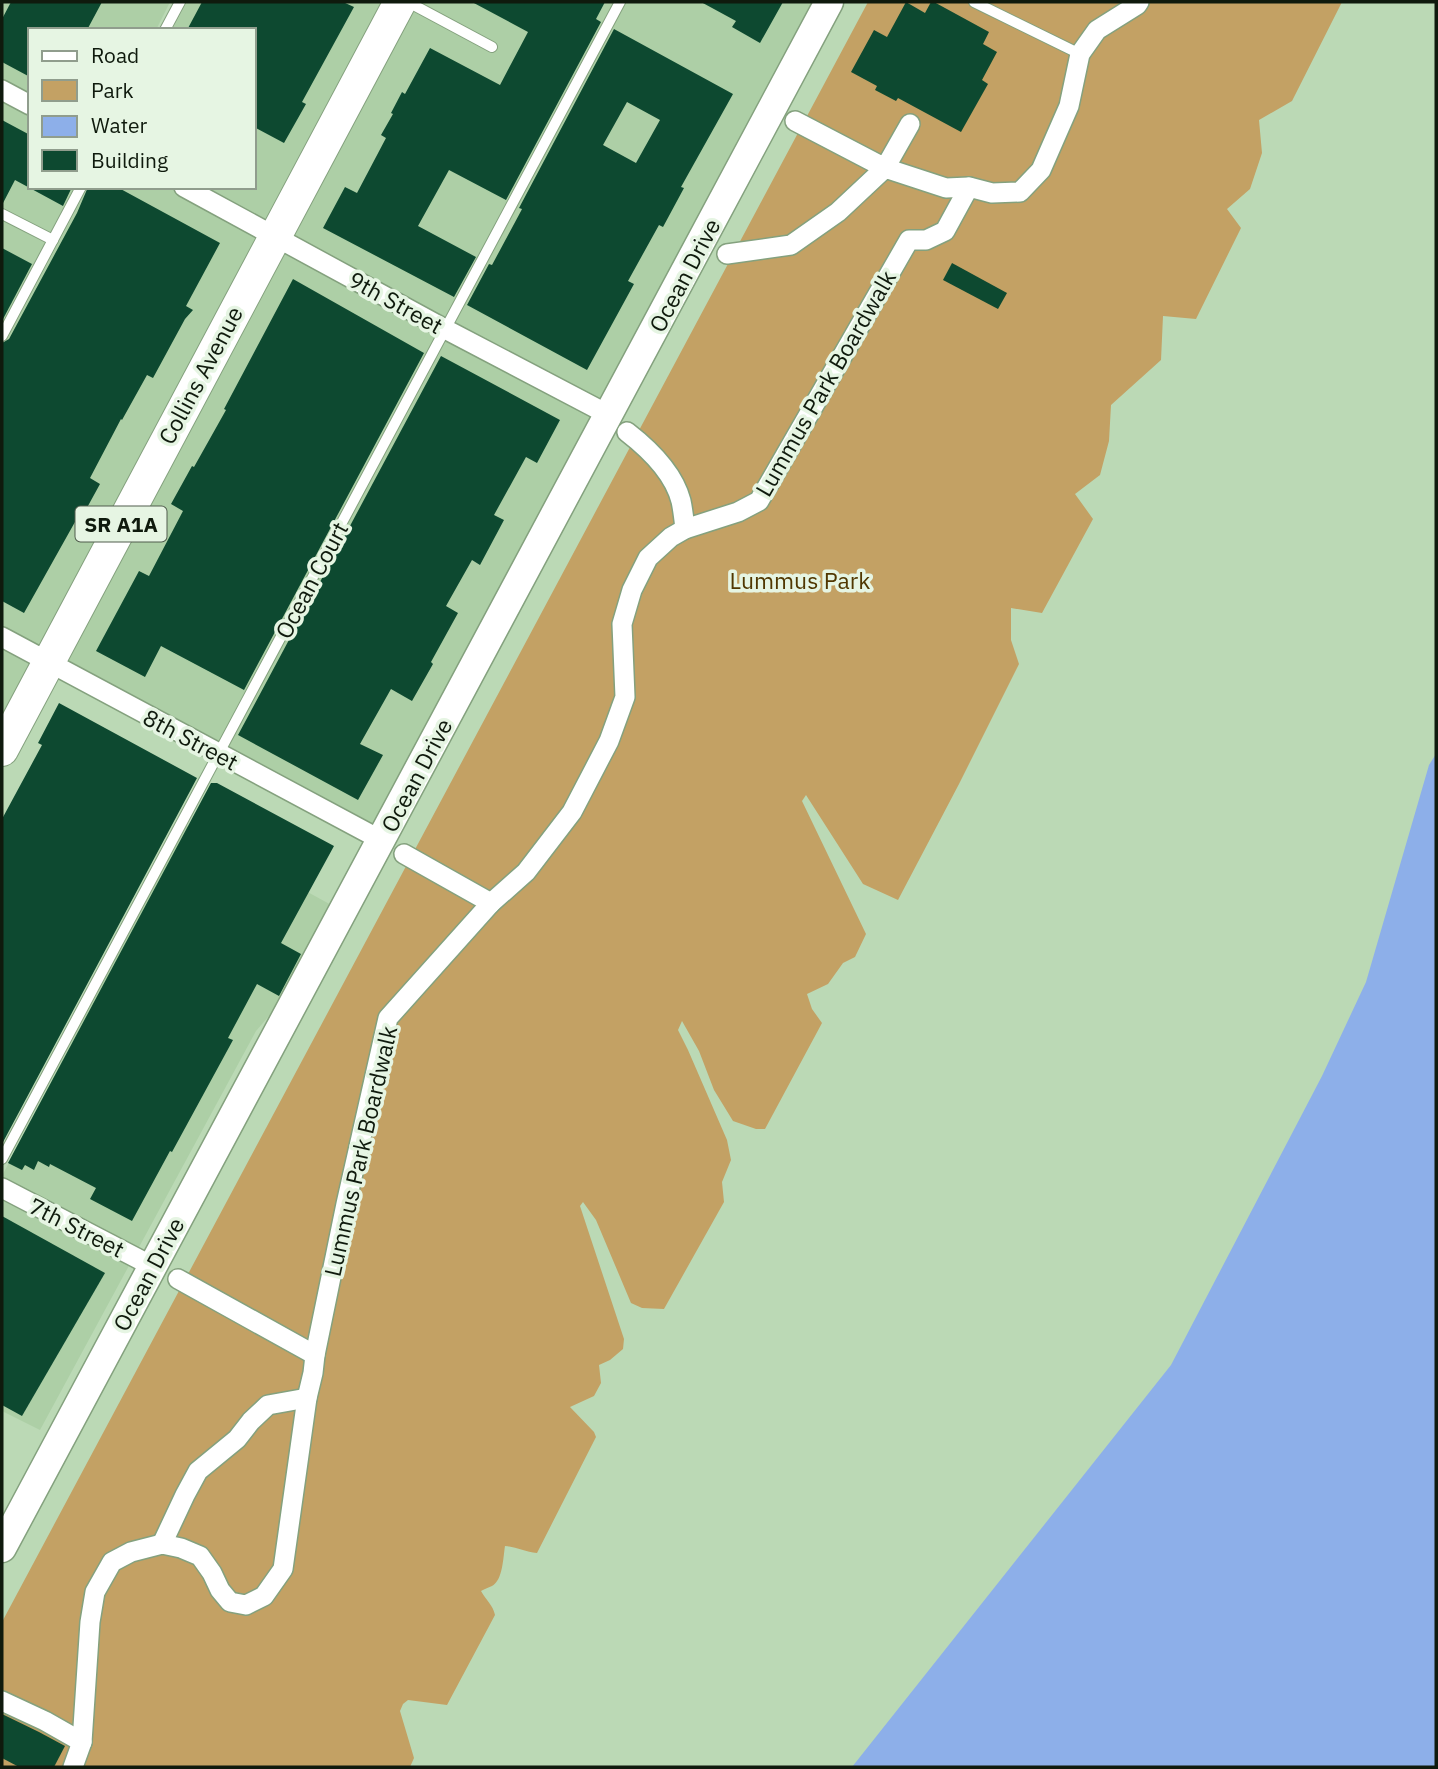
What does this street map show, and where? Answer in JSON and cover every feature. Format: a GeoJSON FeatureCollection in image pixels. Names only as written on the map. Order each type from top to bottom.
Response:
{"type":"FeatureCollection","features":[{"type":"Feature","properties":{"kind":"main road","name":"Collins Avenue"},"geometry":{"type":"LineString","coordinates":[[2,750],[400,2]]}},
{"type":"Feature","properties":{"kind":"street","name":"Ocean Drive"},"geometry":{"type":"LineString","coordinates":[[2,1548],[152,1266],[392,847],[618,424],[830,2]]}},
{"type":"Feature","properties":{"kind":"street"},"geometry":{"type":"LineString","coordinates":[[795,121],[885,168],[946,188],[969,187],[992,193],[1020,192],[1041,170],[1069,106],[1080,54],[1097,30],[1139,2]]}},
{"type":"Feature","properties":{"kind":"street"},"geometry":{"type":"LineString","coordinates":[[2,90],[28,104]]}},
{"type":"Feature","properties":{"kind":"street"},"geometry":{"type":"LineString","coordinates":[[727,254],[791,245],[838,212],[885,168],[910,124]]}},
{"type":"Feature","properties":{"kind":"street","name":"Lummus Park Boardwalk"},"geometry":{"type":"LineString","coordinates":[[162,1544],[200,1556],[230,1602],[246,1605],[264,1596],[284,1569],[315,1355],[388,1018],[491,903],[526,872],[572,812],[609,741],[625,697],[622,624],[632,590],[648,558],[671,537],[685,529],[738,512],[759,501],[909,240],[926,240],[945,231],[969,187]]}},
{"type":"Feature","properties":{"kind":"street","name":"9th Street"},"geometry":{"type":"LineString","coordinates":[[188,189],[618,424],[641,443],[667,472],[681,499],[685,529]]}},
{"type":"Feature","properties":{"kind":"street","name":"8th Street"},"geometry":{"type":"LineString","coordinates":[[2,637],[491,903]]}},
{"type":"Feature","properties":{"kind":"street","name":"7th Street"},"geometry":{"type":"LineString","coordinates":[[2,1188],[152,1266]]}},
{"type":"Feature","properties":{"kind":"street"},"geometry":{"type":"LineString","coordinates":[[178,1279],[315,1355]]}},
{"type":"Feature","properties":{"kind":"street"},"geometry":{"type":"LineString","coordinates":[[73,1767],[82,1742],[90,1622],[95,1592],[112,1562],[131,1552],[162,1544],[198,1471],[237,1439],[268,1405],[307,1398]]}},
{"type":"Feature","properties":{"kind":"street"},"geometry":{"type":"LineString","coordinates":[[2,1701],[82,1742]]}},
{"type":"Feature","properties":{"kind":"lane"},"geometry":{"type":"LineString","coordinates":[[166,28],[180,2]]}},
{"type":"Feature","properties":{"kind":"lane"},"geometry":{"type":"LineString","coordinates":[[408,2],[492,47]]}},
{"type":"Feature","properties":{"kind":"lane","name":"Ocean Court"},"geometry":{"type":"LineString","coordinates":[[2,1159],[620,2]]}},
{"type":"Feature","properties":{"kind":"lane"},"geometry":{"type":"LineString","coordinates":[[974,2],[1080,54]]}},
{"type":"Feature","properties":{"kind":"lane"},"geometry":{"type":"LineString","coordinates":[[2,336],[80,189]]}},
{"type":"Feature","properties":{"kind":"lane"},"geometry":{"type":"LineString","coordinates":[[2,214],[53,240]]}},
{"type":"Feature","properties":{"kind":"shaded area"},"geometry":{"type":"Polygon","coordinates":[[[2,2],[170,2],[157,28],[28,28],[28,189],[73,189],[2,326],[2,2]]]}},
{"type":"Feature","properties":{"kind":"shaded area"},"geometry":{"type":"Polygon","coordinates":[[[187,2],[817,2],[376,825],[62,657],[2,761],[2,349],[87,189],[256,189],[256,28],[173,28],[187,2]]]}},
{"type":"Feature","properties":{"kind":"shaded area"},"geometry":{"type":"Polygon","coordinates":[[[185,825],[335,907],[288,994],[256,1031],[40,1430],[2,1411],[2,1176],[185,825]]]}},
{"type":"Feature","properties":{"kind":"green space","name":"Lummus Park"},"geometry":{"type":"Polygon","coordinates":[[[868,2],[1342,2],[1292,101],[1259,120],[1262,153],[1250,189],[1227,209],[1241,228],[1196,319],[1163,316],[1161,360],[1111,405],[1109,441],[1100,475],[1075,494],[1093,519],[1042,613],[1011,608],[1011,640],[1019,664],[898,900],[863,884],[806,795],[802,801],[866,934],[855,957],[843,963],[828,984],[807,994],[812,1009],[822,1023],[765,1129],[756,1129],[733,1121],[714,1090],[699,1051],[682,1021],[678,1030],[727,1140],[731,1160],[722,1182],[724,1202],[664,1309],[642,1308],[631,1303],[596,1220],[583,1202],[580,1206],[624,1339],[623,1349],[599,1365],[601,1383],[594,1396],[570,1407],[596,1437],[537,1553],[505,1546],[502,1568],[496,1583],[481,1591],[495,1615],[447,1705],[408,1700],[403,1704],[400,1711],[414,1758],[410,1767],[2,1767],[2,1622],[868,2]]]}},
{"type":"Feature","properties":{"kind":"water"},"geometry":{"type":"Polygon","coordinates":[[[1436,754],[1436,1767],[852,1767],[1171,1365],[1322,1076],[1366,982],[1429,765],[1436,754]]]}},
{"type":"Feature","properties":{"kind":"building"},"geometry":{"type":"Polygon","coordinates":[[[11,2],[102,2],[88,28],[28,28],[28,76],[2,62],[2,19],[11,2]]]}},
{"type":"Feature","properties":{"kind":"building"},"geometry":{"type":"Polygon","coordinates":[[[202,2],[343,2],[354,7],[302,102],[306,104],[284,143],[256,128],[256,28],[188,28],[202,2]]]}},
{"type":"Feature","properties":{"kind":"building"},"geometry":{"type":"Polygon","coordinates":[[[472,2],[605,2],[596,19],[601,22],[506,200],[449,170],[418,226],[476,257],[454,297],[323,228],[345,187],[357,193],[386,138],[381,135],[393,114],[391,113],[402,92],[405,94],[430,48],[500,85],[528,32],[472,2]]]}},
{"type":"Feature","properties":{"kind":"building"},"geometry":{"type":"Polygon","coordinates":[[[701,2],[783,2],[760,43],[732,27],[736,21],[701,2]]]}},
{"type":"Feature","properties":{"kind":"building"},"geometry":{"type":"Polygon","coordinates":[[[906,2],[925,13],[931,2],[934,2],[989,32],[983,44],[997,52],[982,80],[988,84],[961,132],[898,98],[896,101],[875,90],[877,86],[851,72],[874,30],[887,37],[906,2]]]}},
{"type":"Feature","properties":{"kind":"building"},"geometry":{"type":"Polygon","coordinates":[[[614,29],[733,94],[681,187],[684,188],[663,227],[659,225],[628,281],[634,284],[587,370],[467,305],[521,211],[519,208],[614,29]],[[627,102],[603,145],[636,163],[660,120],[627,102]]]}},
{"type":"Feature","properties":{"kind":"building"},"geometry":{"type":"Polygon","coordinates":[[[2,120],[28,134],[28,187],[15,180],[2,205],[2,120]]]}},
{"type":"Feature","properties":{"kind":"building"},"geometry":{"type":"Polygon","coordinates":[[[32,189],[71,189],[63,206],[32,189]]]}},
{"type":"Feature","properties":{"kind":"building"},"geometry":{"type":"Polygon","coordinates":[[[87,189],[121,189],[220,243],[186,306],[193,310],[185,319],[153,378],[147,375],[121,419],[90,478],[100,484],[83,515],[80,513],[24,613],[2,601],[2,343],[9,339],[87,189]]]}},
{"type":"Feature","properties":{"kind":"building"},"geometry":{"type":"Polygon","coordinates":[[[2,248],[32,264],[2,321],[2,248]]]}},
{"type":"Feature","properties":{"kind":"building"},"geometry":{"type":"Polygon","coordinates":[[[952,263],[1007,293],[998,309],[943,280],[952,263]]]}},
{"type":"Feature","properties":{"kind":"building"},"geometry":{"type":"Polygon","coordinates":[[[293,279],[424,353],[244,690],[161,646],[145,677],[96,651],[139,571],[149,576],[183,511],[171,504],[226,410],[224,409],[293,279]]]}},
{"type":"Feature","properties":{"kind":"building"},"geometry":{"type":"Polygon","coordinates":[[[441,356],[560,420],[537,463],[526,457],[494,515],[504,520],[480,565],[472,560],[446,606],[458,613],[412,701],[391,689],[360,744],[383,755],[358,800],[238,735],[441,356]]]}},
{"type":"Feature","properties":{"kind":"building"},"geometry":{"type":"Polygon","coordinates":[[[59,703],[197,778],[2,1144],[2,819],[42,745],[38,743],[59,703]]]}},
{"type":"Feature","properties":{"kind":"building"},"geometry":{"type":"Polygon","coordinates":[[[211,783],[217,783],[334,846],[281,943],[301,954],[279,996],[257,984],[228,1038],[233,1040],[132,1221],[90,1199],[96,1188],[50,1164],[49,1167],[38,1161],[34,1170],[25,1165],[22,1170],[8,1163],[211,783]]]}},
{"type":"Feature","properties":{"kind":"building"},"geometry":{"type":"Polygon","coordinates":[[[2,1216],[105,1273],[22,1416],[2,1405],[2,1216]]]}},
{"type":"Feature","properties":{"kind":"building"},"geometry":{"type":"Polygon","coordinates":[[[2,1714],[65,1746],[54,1767],[19,1767],[2,1758],[2,1714]]]}}]}
